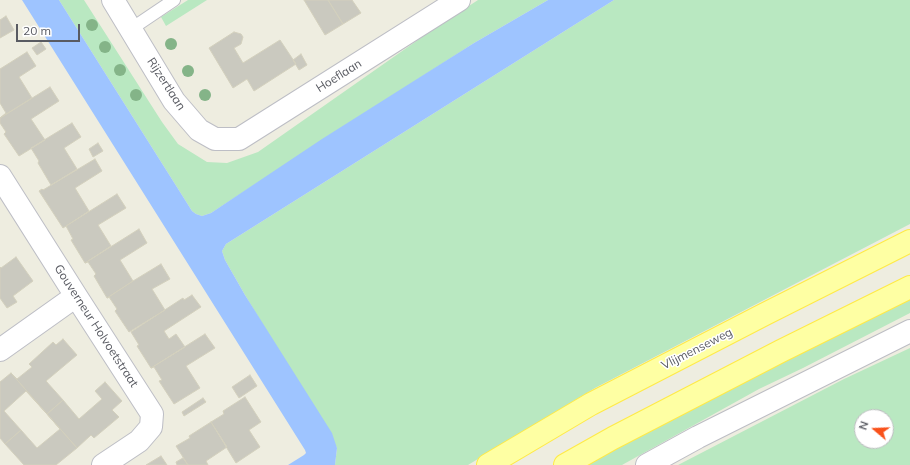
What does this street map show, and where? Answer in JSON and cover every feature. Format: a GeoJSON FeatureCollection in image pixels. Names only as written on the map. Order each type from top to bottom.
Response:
{"type":"FeatureCollection","features":[{"type":"Feature","properties":{"kind":"main road","name":"Vlijmenseweg"},"geometry":{"type":"LineString","coordinates":[[488,465],[591,404],[910,241]]}},
{"type":"Feature","properties":{"kind":"main road"},"geometry":{"type":"LineString","coordinates":[[565,465],[620,434],[781,351],[910,287]]}},
{"type":"Feature","properties":{"kind":"street","name":"Rijzertlaan"},"geometry":{"type":"LineString","coordinates":[[113,0],[174,101],[199,130],[215,139]]}},
{"type":"Feature","properties":{"kind":"street","name":"Hoeflaan"},"geometry":{"type":"LineString","coordinates":[[215,139],[239,139],[459,0]]}},
{"type":"Feature","properties":{"kind":"street","name":"Gouverneur Holvoetstraat"},"geometry":{"type":"LineString","coordinates":[[0,176],[152,414],[151,427],[139,441],[104,465]]}},
{"type":"Feature","properties":{"kind":"street"},"geometry":{"type":"LineString","coordinates":[[0,350],[76,296]]}},
{"type":"Feature","properties":{"kind":"street"},"geometry":{"type":"LineString","coordinates":[[648,465],[698,437],[910,332]]}},
{"type":"Feature","properties":{"kind":"lane"},"geometry":{"type":"LineString","coordinates":[[131,29],[174,0]]}},
{"type":"Feature","properties":{"kind":"green space"},"geometry":{"type":"Polygon","coordinates":[[[59,0],[84,0],[162,122],[178,144],[207,162],[227,163],[258,152],[425,35],[478,0],[548,0],[474,43],[211,213],[202,216],[192,211],[59,0]]]}},
{"type":"Feature","properties":{"kind":"green space"},"geometry":{"type":"Polygon","coordinates":[[[188,0],[207,0],[166,26],[161,17],[188,0]]]}},
{"type":"Feature","properties":{"kind":"green space"},"geometry":{"type":"Polygon","coordinates":[[[614,0],[910,0],[910,224],[595,388],[468,465],[335,465],[337,448],[225,260],[222,251],[226,244],[614,0]]]}},
{"type":"Feature","properties":{"kind":"green space"},"geometry":{"type":"Polygon","coordinates":[[[910,296],[910,313],[759,389],[622,465],[583,465],[910,296]]]}},
{"type":"Feature","properties":{"kind":"green space"},"geometry":{"type":"Polygon","coordinates":[[[910,348],[910,465],[678,465],[844,379],[910,348]]]}},
{"type":"Feature","properties":{"kind":"water"},"geometry":{"type":"Polygon","coordinates":[[[22,0],[59,0],[192,211],[202,216],[211,213],[322,139],[474,43],[548,0],[614,0],[226,244],[222,251],[225,260],[245,295],[332,433],[337,448],[335,465],[288,465],[304,455],[306,453],[305,450],[22,0]]]}},
{"type":"Feature","properties":{"kind":"building"},"geometry":{"type":"Polygon","coordinates":[[[304,0],[328,0],[343,24],[325,35],[304,0]]]}},
{"type":"Feature","properties":{"kind":"building"},"geometry":{"type":"Polygon","coordinates":[[[328,0],[352,0],[361,13],[343,24],[328,0]]]}},
{"type":"Feature","properties":{"kind":"building"},"geometry":{"type":"Polygon","coordinates":[[[6,16],[14,30],[0,38],[0,20],[6,16]]]}},
{"type":"Feature","properties":{"kind":"building"},"geometry":{"type":"Polygon","coordinates":[[[234,32],[241,34],[243,37],[241,44],[234,48],[243,63],[280,40],[296,64],[254,91],[247,79],[233,88],[209,48],[234,32]]]}},
{"type":"Feature","properties":{"kind":"building"},"geometry":{"type":"Polygon","coordinates":[[[41,42],[46,49],[37,55],[32,48],[41,42]]]}},
{"type":"Feature","properties":{"kind":"building"},"geometry":{"type":"Polygon","coordinates":[[[27,52],[36,66],[19,77],[32,98],[0,118],[6,113],[0,103],[0,69],[27,52]]]}},
{"type":"Feature","properties":{"kind":"building"},"geometry":{"type":"Polygon","coordinates":[[[301,54],[307,65],[299,70],[293,60],[301,54]]]}},
{"type":"Feature","properties":{"kind":"building"},"geometry":{"type":"Polygon","coordinates":[[[50,87],[59,101],[31,119],[45,140],[19,156],[4,134],[6,132],[0,123],[0,118],[50,87]]]}},
{"type":"Feature","properties":{"kind":"building"},"geometry":{"type":"Polygon","coordinates":[[[72,123],[81,137],[64,148],[77,169],[51,185],[31,148],[72,123]]]}},
{"type":"Feature","properties":{"kind":"building"},"geometry":{"type":"Polygon","coordinates":[[[98,143],[103,151],[93,157],[89,149],[98,143]]]}},
{"type":"Feature","properties":{"kind":"building"},"geometry":{"type":"Polygon","coordinates":[[[95,159],[102,171],[75,188],[89,211],[63,228],[39,191],[95,159]]]}},
{"type":"Feature","properties":{"kind":"building"},"geometry":{"type":"Polygon","coordinates":[[[117,194],[126,208],[98,225],[111,246],[85,263],[71,240],[73,239],[66,226],[117,194]]]}},
{"type":"Feature","properties":{"kind":"building"},"geometry":{"type":"Polygon","coordinates":[[[139,229],[147,243],[120,260],[133,281],[107,298],[94,276],[96,274],[88,262],[85,263],[139,229]]]}},
{"type":"Feature","properties":{"kind":"building"},"geometry":{"type":"Polygon","coordinates":[[[16,257],[33,281],[13,296],[17,302],[7,308],[0,298],[0,267],[1,268],[16,257]]]}},
{"type":"Feature","properties":{"kind":"building"},"geometry":{"type":"Polygon","coordinates":[[[161,264],[170,279],[152,289],[165,310],[129,332],[115,311],[117,309],[109,297],[107,298],[161,264]]]}},
{"type":"Feature","properties":{"kind":"building"},"geometry":{"type":"Polygon","coordinates":[[[192,295],[201,307],[164,331],[169,339],[176,334],[185,347],[151,368],[137,346],[139,345],[131,332],[183,298],[184,300],[192,295]]]}},
{"type":"Feature","properties":{"kind":"building"},"geometry":{"type":"Polygon","coordinates":[[[205,334],[215,348],[186,366],[200,388],[174,404],[159,381],[162,380],[154,367],[151,368],[205,334]]]}},
{"type":"Feature","properties":{"kind":"building"},"geometry":{"type":"Polygon","coordinates":[[[63,339],[77,355],[46,381],[63,400],[47,414],[11,373],[17,379],[32,367],[29,364],[53,342],[56,345],[63,339]]]}},
{"type":"Feature","properties":{"kind":"building"},"geometry":{"type":"Polygon","coordinates":[[[11,373],[47,414],[26,391],[4,411],[21,430],[5,444],[0,438],[0,382],[11,373]]]}},
{"type":"Feature","properties":{"kind":"building"},"geometry":{"type":"Polygon","coordinates":[[[250,375],[257,386],[239,398],[232,387],[250,375]]]}},
{"type":"Feature","properties":{"kind":"building"},"geometry":{"type":"Polygon","coordinates":[[[105,382],[122,401],[112,410],[119,417],[94,438],[91,435],[77,448],[47,414],[63,400],[79,419],[102,399],[95,391],[105,382]]]}},
{"type":"Feature","properties":{"kind":"building"},"geometry":{"type":"Polygon","coordinates":[[[245,397],[261,422],[249,430],[260,447],[236,463],[211,422],[224,414],[223,411],[245,397]]]}},
{"type":"Feature","properties":{"kind":"building"},"geometry":{"type":"Polygon","coordinates":[[[203,398],[206,402],[184,416],[182,412],[203,398]]]}},
{"type":"Feature","properties":{"kind":"building"},"geometry":{"type":"Polygon","coordinates":[[[47,414],[77,448],[56,465],[24,465],[5,444],[21,430],[37,448],[60,429],[47,414]]]}},
{"type":"Feature","properties":{"kind":"building"},"geometry":{"type":"Polygon","coordinates":[[[211,422],[227,447],[206,461],[208,465],[188,465],[176,446],[190,438],[189,436],[211,422]]]}},
{"type":"Feature","properties":{"kind":"building"},"geometry":{"type":"Polygon","coordinates":[[[161,456],[167,465],[146,465],[161,456]]]}},
{"type":"Feature","properties":{"kind":"building"},"geometry":{"type":"Polygon","coordinates":[[[183,458],[188,465],[177,465],[176,462],[183,458]]]}}]}
